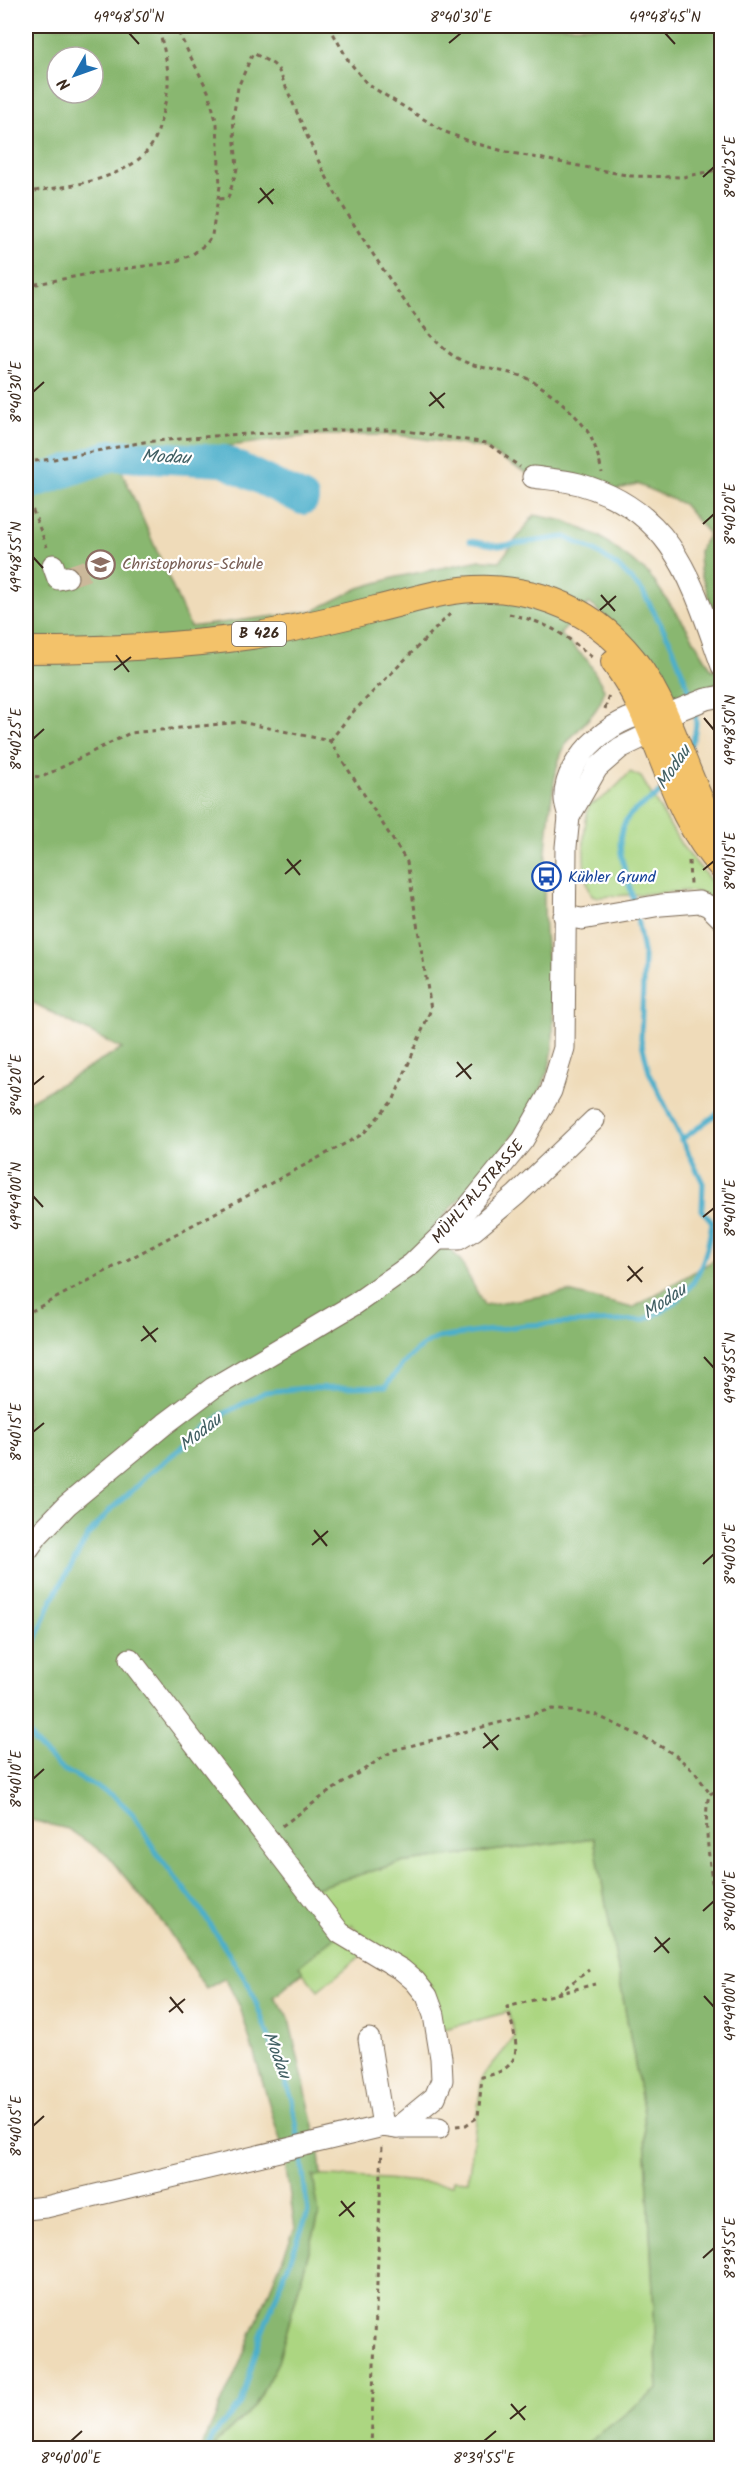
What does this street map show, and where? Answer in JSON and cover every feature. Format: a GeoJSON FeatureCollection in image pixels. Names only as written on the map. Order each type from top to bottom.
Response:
{"type":"FeatureCollection","features":[{"type":"Feature","properties":{"kind":"main road","name":"B 426"},"geometry":{"type":"LineString","coordinates":[[26,650],[168,647],[243,637],[321,623],[443,592],[485,588],[527,593],[555,601],[585,616],[625,650],[651,686],[698,837],[722,867]]}},
{"type":"Feature","properties":{"kind":"main road","name":"B 426"},"geometry":{"type":"LineString","coordinates":[[663,721],[662,759],[705,810],[722,838]]}},
{"type":"Feature","properties":{"kind":"street"},"geometry":{"type":"LineString","coordinates":[[533,477],[578,483],[626,502],[665,538],[689,576],[722,666]]}},
{"type":"Feature","properties":{"kind":"street","name":"MÜHLTALSTRASSE"},"geometry":{"type":"LineString","coordinates":[[26,1552],[38,1535],[67,1505],[165,1424],[213,1388],[355,1304],[412,1264],[460,1217],[523,1140],[551,1091],[564,1048],[573,917],[566,847],[569,817],[565,799],[566,786],[581,757],[608,730],[663,721],[714,698]]}},
{"type":"Feature","properties":{"kind":"street"},"geometry":{"type":"LineString","coordinates":[[573,917],[696,902],[710,906],[722,919]]}},
{"type":"Feature","properties":{"kind":"street"},"geometry":{"type":"LineString","coordinates":[[439,1239],[459,1239],[474,1230],[516,1195],[594,1120]]}},
{"type":"Feature","properties":{"kind":"street"},"geometry":{"type":"LineString","coordinates":[[130,1659],[159,1700],[276,1847],[340,1933],[402,1970],[427,1996],[434,2012],[441,2058],[440,2089],[435,2097],[390,2127]]}},
{"type":"Feature","properties":{"kind":"street"},"geometry":{"type":"LineString","coordinates":[[369,2039],[390,2127]]}},
{"type":"Feature","properties":{"kind":"street"},"geometry":{"type":"LineString","coordinates":[[26,2209],[46,2207],[283,2150],[390,2127],[439,2128]]}},
{"type":"Feature","properties":{"kind":"path"},"geometry":{"type":"LineString","coordinates":[[26,192],[72,186],[126,168],[145,154],[152,144],[162,118],[168,75],[159,26],[168,29],[176,27],[208,91],[218,124],[219,199],[212,235],[207,243],[185,258],[26,286]]}},
{"type":"Feature","properties":{"kind":"path"},"geometry":{"type":"LineString","coordinates":[[180,35],[184,26]]}},
{"type":"Feature","properties":{"kind":"path"},"geometry":{"type":"LineString","coordinates":[[329,26],[348,60],[367,84],[443,131],[474,143],[507,152],[632,176],[683,177],[722,169]]}},
{"type":"Feature","properties":{"kind":"path"},"geometry":{"type":"LineString","coordinates":[[219,199],[228,198],[237,170],[232,118],[238,87],[253,53],[278,69],[339,200],[387,275],[425,326],[440,344],[458,358],[474,365],[532,381],[566,408],[584,426],[595,445],[605,493]]}},
{"type":"Feature","properties":{"kind":"path"},"geometry":{"type":"LineString","coordinates":[[26,462],[144,442],[202,436],[338,430],[399,430],[487,443],[533,477]]}},
{"type":"Feature","properties":{"kind":"path"},"geometry":{"type":"LineString","coordinates":[[26,504],[33,511],[60,571]]}},
{"type":"Feature","properties":{"kind":"path"},"geometry":{"type":"LineString","coordinates":[[330,741],[351,714],[451,613]]}},
{"type":"Feature","properties":{"kind":"path"},"geometry":{"type":"LineString","coordinates":[[503,613],[536,620],[562,632],[598,662]]}},
{"type":"Feature","properties":{"kind":"path"},"geometry":{"type":"LineString","coordinates":[[26,776],[42,777],[130,733],[241,722],[330,741],[407,862],[431,1009],[394,1099],[363,1134],[26,1314]]}},
{"type":"Feature","properties":{"kind":"path"},"geometry":{"type":"LineString","coordinates":[[689,855],[690,885],[696,902]]}},
{"type":"Feature","properties":{"kind":"path"},"geometry":{"type":"LineString","coordinates":[[276,1847],[275,1831],[394,1749],[552,1709],[594,1714],[655,1743],[675,1755],[694,1772],[710,1794]]}},
{"type":"Feature","properties":{"kind":"path"},"geometry":{"type":"LineString","coordinates":[[722,1788],[710,1794],[706,1806],[711,1871],[722,1944]]}},
{"type":"Feature","properties":{"kind":"path"},"geometry":{"type":"LineString","coordinates":[[556,1994],[589,1970]]}},
{"type":"Feature","properties":{"kind":"path"},"geometry":{"type":"LineString","coordinates":[[439,2128],[466,2125],[475,2120],[482,2077],[500,2074],[512,2064],[517,2047],[507,2007],[595,1984]]}},
{"type":"Feature","properties":{"kind":"path"},"geometry":{"type":"LineString","coordinates":[[722,2031],[720,2059],[722,2104]]}},
{"type":"Feature","properties":{"kind":"path"},"geometry":{"type":"LineString","coordinates":[[371,2448],[379,2190],[390,2127]]}},
{"type":"Feature","properties":{"kind":"green space"},"geometry":{"type":"Polygon","coordinates":[[[26,26],[721,26],[721,636],[700,570],[699,551],[709,534],[683,504],[637,484],[605,493],[533,477],[484,448],[398,435],[316,435],[117,460],[190,627],[313,611],[359,588],[397,577],[480,560],[500,561],[534,515],[565,521],[600,537],[648,573],[685,625],[712,670],[721,667],[721,681],[705,690],[673,699],[656,669],[637,645],[589,603],[560,634],[588,661],[604,689],[603,697],[595,711],[566,744],[557,768],[551,802],[544,895],[545,932],[553,1013],[551,1059],[544,1083],[518,1128],[502,1150],[432,1229],[460,1260],[484,1305],[568,1292],[633,1308],[721,1256],[721,2448],[581,2448],[658,2389],[644,2113],[594,1838],[399,1863],[309,1890],[340,1933],[299,1966],[303,1972],[274,1997],[288,2015],[318,2143],[321,2176],[313,2176],[319,2215],[278,2362],[254,2407],[216,2443],[214,2448],[201,2448],[238,2367],[295,2228],[283,2150],[240,2007],[225,1978],[206,1989],[166,1927],[107,1855],[68,1829],[26,1819],[26,1103],[122,1049],[26,999],[26,26]]]}},
{"type":"Feature","properties":{"kind":"green space"},"geometry":{"type":"Polygon","coordinates":[[[630,772],[641,777],[682,846],[721,893],[721,910],[703,893],[685,891],[599,897],[592,895],[584,863],[585,826],[589,805],[616,787],[630,772]]]}},
{"type":"Feature","properties":{"kind":"green space"},"geometry":{"type":"Polygon","coordinates":[[[594,1838],[644,2113],[658,2389],[581,2448],[214,2448],[216,2443],[254,2407],[278,2362],[319,2216],[313,2175],[452,2185],[453,2180],[468,2181],[482,2077],[515,2037],[508,2012],[441,2030],[434,2015],[352,1925],[340,1933],[363,1954],[318,1991],[303,1973],[274,1997],[309,1890],[399,1863],[594,1838]]]}},
{"type":"Feature","properties":{"kind":"waterway","name":"Modau"},"geometry":{"type":"LineString","coordinates":[[26,485],[113,455],[224,461],[303,499]]}},
{"type":"Feature","properties":{"kind":"waterway","name":"Modau"},"geometry":{"type":"LineString","coordinates":[[470,541],[499,546],[565,537],[595,551],[621,569],[643,592],[671,643],[692,698]]}},
{"type":"Feature","properties":{"kind":"waterway","name":"Modau"},"geometry":{"type":"LineString","coordinates":[[688,750],[696,729],[694,707]]}},
{"type":"Feature","properties":{"kind":"waterway","name":"Modau"},"geometry":{"type":"LineString","coordinates":[[634,904],[622,858],[621,836],[630,815],[666,786]]}},
{"type":"Feature","properties":{"kind":"waterway","name":"Modau"},"geometry":{"type":"LineString","coordinates":[[26,1665],[52,1600],[89,1534],[110,1510],[146,1476],[222,1415],[265,1392],[305,1388],[386,1386],[408,1358],[437,1338],[526,1325],[643,1320],[660,1313],[685,1294],[700,1269],[712,1222],[702,1210],[703,1183],[649,1072],[641,1039],[644,957],[636,913]]}},
{"type":"Feature","properties":{"kind":"waterway"},"geometry":{"type":"LineString","coordinates":[[681,1140],[722,1110]]}},
{"type":"Feature","properties":{"kind":"waterway","name":"Modau"},"geometry":{"type":"LineString","coordinates":[[26,1679],[32,1693],[26,1706]]}},
{"type":"Feature","properties":{"kind":"waterway","name":"Modau"},"geometry":{"type":"LineString","coordinates":[[26,1728],[35,1743],[60,1768],[114,1796],[132,1813],[158,1855],[202,1912],[250,1987],[292,2099],[299,2141]]}},
{"type":"Feature","properties":{"kind":"waterway","name":"Modau"},"geometry":{"type":"LineString","coordinates":[[208,2448],[213,2435],[241,2404],[260,2338],[308,2213],[300,2150]]}},
{"type":"Feature","properties":{"kind":"tunnel"},"geometry":{"type":"LineString","coordinates":[[67,577],[93,568]]}},
{"type":"Feature","properties":{"kind":"place","name":"Christophorus-Schule"},"geometry":{"type":"Point","coordinates":[101,564]}},
{"type":"Feature","properties":{"kind":"place","name":"Kühler Grund"},"geometry":{"type":"Point","coordinates":[547,877]}}]}
